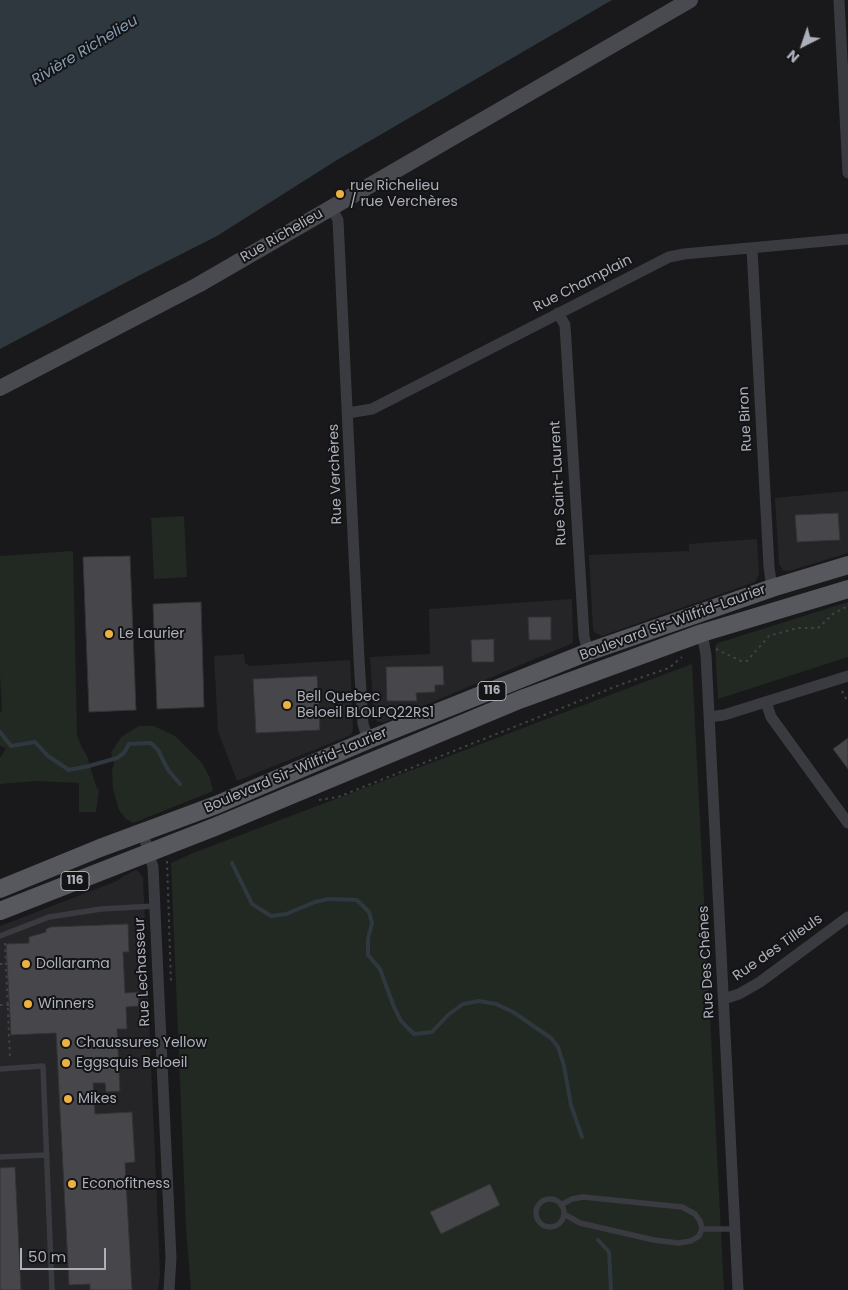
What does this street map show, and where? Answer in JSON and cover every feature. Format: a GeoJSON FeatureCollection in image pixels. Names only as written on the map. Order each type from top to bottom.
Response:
{"type":"FeatureCollection","features":[{"type":"Feature","properties":{"kind":"main road","name":"Rue Richelieu"},"geometry":{"type":"LineString","coordinates":[[0,388],[198,285],[690,0]]}},
{"type":"Feature","properties":{"kind":"main road","name":"Boulevard Sir-Wilfrid-Laurier"},"geometry":{"type":"LineString","coordinates":[[0,889],[100,848],[216,805],[368,740],[588,652],[772,588],[848,565]]}},
{"type":"Feature","properties":{"kind":"main road","name":"Boulevard Sir-Wilfrid-Laurier"},"geometry":{"type":"LineString","coordinates":[[0,911],[217,826],[519,700],[702,633],[848,589]]}},
{"type":"Feature","properties":{"kind":"street"},"geometry":{"type":"LineString","coordinates":[[839,0],[848,173]]}},
{"type":"Feature","properties":{"kind":"street","name":"Rue Verchères"},"geometry":{"type":"LineString","coordinates":[[332,208],[338,220],[363,724],[368,740]]}},
{"type":"Feature","properties":{"kind":"street","name":"Rue Champlain"},"geometry":{"type":"LineString","coordinates":[[348,413],[372,409],[669,257],[848,239]]}},
{"type":"Feature","properties":{"kind":"street","name":"Rue Biron"},"geometry":{"type":"LineString","coordinates":[[752,249],[769,567],[772,588]]}},
{"type":"Feature","properties":{"kind":"street","name":"Rue Saint-Laurent"},"geometry":{"type":"LineString","coordinates":[[558,313],[565,325],[584,636],[588,652]]}},
{"type":"Feature","properties":{"kind":"street","name":"Rue Des Chênes"},"geometry":{"type":"LineString","coordinates":[[702,633],[706,656],[738,1290]]}},
{"type":"Feature","properties":{"kind":"street"},"geometry":{"type":"LineString","coordinates":[[709,717],[724,715],[848,676]]}},
{"type":"Feature","properties":{"kind":"street"},"geometry":{"type":"LineString","coordinates":[[766,702],[771,717],[848,823]]}},
{"type":"Feature","properties":{"kind":"street","name":"Rue Lechasseur"},"geometry":{"type":"LineString","coordinates":[[143,833],[153,867],[171,1258],[169,1290]]}},
{"type":"Feature","properties":{"kind":"street","name":"Rue des Tilleuls"},"geometry":{"type":"LineString","coordinates":[[724,999],[760,982],[848,917]]}},
{"type":"Feature","properties":{"kind":"lane"},"geometry":{"type":"LineString","coordinates":[[0,936],[50,917],[101,909],[155,906]]}},
{"type":"Feature","properties":{"kind":"lane"},"geometry":{"type":"LineString","coordinates":[[0,1068],[43,1066],[52,1290]]}},
{"type":"Feature","properties":{"kind":"lane"},"geometry":{"type":"LineString","coordinates":[[0,1157],[46,1155]]}},
{"type":"Feature","properties":{"kind":"lane"},"geometry":{"type":"LineString","coordinates":[[561,1205],[572,1199],[583,1197],[682,1207],[700,1220],[702,1229],[699,1236],[691,1241],[678,1243],[654,1240],[580,1223],[564,1214]]}},
{"type":"Feature","properties":{"kind":"lane"},"geometry":{"type":"LineString","coordinates":[[549,1199],[561,1205],[564,1214],[561,1223],[552,1227],[543,1226],[537,1219],[536,1210],[541,1202],[549,1199]]}},
{"type":"Feature","properties":{"kind":"lane"},"geometry":{"type":"LineString","coordinates":[[702,1229],[735,1230]]}},
{"type":"Feature","properties":{"kind":"path"},"geometry":{"type":"LineString","coordinates":[[714,649],[741,661],[747,661],[768,636],[797,628],[818,628],[833,614],[848,606]]}},
{"type":"Feature","properties":{"kind":"path"},"geometry":{"type":"LineString","coordinates":[[312,801],[338,797],[622,684],[669,668],[682,657]]}},
{"type":"Feature","properties":{"kind":"path"},"geometry":{"type":"LineString","coordinates":[[841,689],[848,702]]}},
{"type":"Feature","properties":{"kind":"path"},"geometry":{"type":"LineString","coordinates":[[167,861],[173,859]]}},
{"type":"Feature","properties":{"kind":"path"},"geometry":{"type":"LineString","coordinates":[[5,942],[10,1058]]}},
{"type":"Feature","properties":{"kind":"path"},"geometry":{"type":"LineString","coordinates":[[0,964],[6,964]]}},
{"type":"Feature","properties":{"kind":"path"},"geometry":{"type":"LineString","coordinates":[[0,1005],[8,1005]]}},
{"type":"Feature","properties":{"kind":"shaded area"},"geometry":{"type":"Polygon","coordinates":[[[848,491],[848,553],[789,571],[783,570],[779,564],[775,498],[848,491]]]}},
{"type":"Feature","properties":{"kind":"shaded area"},"geometry":{"type":"Polygon","coordinates":[[[184,516],[187,577],[154,579],[151,518],[184,516]]]}},
{"type":"Feature","properties":{"kind":"shaded area"},"geometry":{"type":"Polygon","coordinates":[[[757,539],[759,575],[755,582],[602,636],[593,630],[589,555],[689,551],[689,544],[757,539]]]}},
{"type":"Feature","properties":{"kind":"shaded area"},"geometry":{"type":"Polygon","coordinates":[[[73,551],[77,734],[87,756],[97,789],[99,789],[96,812],[79,812],[79,783],[36,781],[0,784],[0,758],[6,748],[0,746],[0,712],[2,711],[0,675],[0,556],[73,551]]]}},
{"type":"Feature","properties":{"kind":"shaded area"},"geometry":{"type":"Polygon","coordinates":[[[572,599],[573,643],[385,722],[378,722],[374,718],[370,657],[430,654],[429,609],[572,599]]]}},
{"type":"Feature","properties":{"kind":"shaded area"},"geometry":{"type":"Polygon","coordinates":[[[848,602],[848,657],[718,699],[715,646],[718,643],[848,602]]]}},
{"type":"Feature","properties":{"kind":"shaded area"},"geometry":{"type":"Polygon","coordinates":[[[244,654],[245,663],[250,666],[350,660],[353,729],[351,735],[237,781],[218,731],[214,656],[244,654]]]}},
{"type":"Feature","properties":{"kind":"shaded area"},"geometry":{"type":"Polygon","coordinates":[[[692,664],[724,1290],[191,1290],[186,1228],[171,863],[692,664]]]}},
{"type":"Feature","properties":{"kind":"shaded area"},"geometry":{"type":"Polygon","coordinates":[[[139,726],[154,726],[175,736],[202,763],[210,778],[213,791],[133,823],[126,819],[119,810],[113,789],[112,772],[114,762],[111,753],[121,737],[139,726]]]}},
{"type":"Feature","properties":{"kind":"shaded area"},"geometry":{"type":"Polygon","coordinates":[[[136,870],[143,878],[160,1274],[158,1290],[0,1290],[0,926],[117,881],[136,870]]]}},
{"type":"Feature","properties":{"kind":"water","name":"Rivière Richelieu"},"geometry":{"type":"Polygon","coordinates":[[[0,0],[612,0],[337,160],[217,236],[0,349],[0,0]]]}},
{"type":"Feature","properties":{"kind":"building"},"geometry":{"type":"Polygon","coordinates":[[[838,513],[840,540],[797,542],[795,515],[838,513]]]}},
{"type":"Feature","properties":{"kind":"building","name":"Le Laurier"},"geometry":{"type":"Polygon","coordinates":[[[130,556],[136,710],[89,712],[83,557],[130,556]]]}},
{"type":"Feature","properties":{"kind":"building","name":"Le Laurier"},"geometry":{"type":"Polygon","coordinates":[[[201,602],[204,707],[157,709],[153,604],[201,602]]]}},
{"type":"Feature","properties":{"kind":"building"},"geometry":{"type":"Polygon","coordinates":[[[528,617],[551,617],[551,640],[529,640],[528,617]]]}},
{"type":"Feature","properties":{"kind":"building"},"geometry":{"type":"Polygon","coordinates":[[[494,639],[494,662],[472,662],[471,640],[494,639]]]}},
{"type":"Feature","properties":{"kind":"building"},"geometry":{"type":"Polygon","coordinates":[[[443,666],[444,685],[435,685],[435,692],[416,693],[417,701],[387,701],[386,667],[443,666]]]}},
{"type":"Feature","properties":{"kind":"building","name":"Bell Quebec Beloeil BLOLPQ22RS1"},"geometry":{"type":"Polygon","coordinates":[[[317,676],[320,730],[256,733],[253,679],[317,676]]]}},
{"type":"Feature","properties":{"kind":"building"},"geometry":{"type":"Polygon","coordinates":[[[848,738],[848,769],[833,749],[848,738]]]}},
{"type":"Feature","properties":{"kind":"building"},"geometry":{"type":"Polygon","coordinates":[[[128,924],[129,952],[123,952],[125,993],[138,992],[139,1006],[126,1007],[127,1029],[117,1029],[120,1091],[106,1092],[105,1083],[93,1083],[95,1114],[132,1112],[135,1162],[125,1163],[132,1290],[90,1290],[90,1284],[69,1285],[56,1033],[11,1035],[6,944],[29,943],[29,937],[46,932],[46,929],[51,927],[128,924]]]}},
{"type":"Feature","properties":{"kind":"building"},"geometry":{"type":"Polygon","coordinates":[[[15,1167],[21,1290],[0,1290],[0,1168],[15,1167]]]}},
{"type":"Feature","properties":{"kind":"building"},"geometry":{"type":"Polygon","coordinates":[[[490,1184],[500,1205],[441,1234],[430,1212],[490,1184]]]}},
{"type":"Feature","properties":{"kind":"waterway"},"geometry":{"type":"LineString","coordinates":[[0,732],[11,746],[35,742],[48,756],[69,770],[117,758],[124,753],[129,744],[151,743],[158,750],[168,770],[180,784]]}},
{"type":"Feature","properties":{"kind":"waterway"},"geometry":{"type":"LineString","coordinates":[[232,863],[252,904],[271,916],[286,914],[315,902],[329,899],[357,900],[369,912],[372,923],[368,939],[368,955],[380,969],[401,1021],[414,1034],[432,1032],[448,1015],[463,1004],[479,1001],[496,1004],[513,1012],[551,1038],[558,1047],[564,1066],[571,1105],[582,1137]]}},
{"type":"Feature","properties":{"kind":"waterway"},"geometry":{"type":"LineString","coordinates":[[598,1240],[609,1252],[611,1290]]}},
{"type":"Feature","properties":{"kind":"place","name":"rue Richelieu / rue Verchères"},"geometry":{"type":"Point","coordinates":[340,194]}},
{"type":"Feature","properties":{"kind":"place","name":"Le Laurier"},"geometry":{"type":"Point","coordinates":[109,634]}},
{"type":"Feature","properties":{"kind":"place","name":"Bell Quebec Beloeil BLOLPQ22RS1"},"geometry":{"type":"Point","coordinates":[287,705]}},
{"type":"Feature","properties":{"kind":"place","name":"Dollarama"},"geometry":{"type":"Point","coordinates":[26,964]}},
{"type":"Feature","properties":{"kind":"place","name":"Winners"},"geometry":{"type":"Point","coordinates":[28,1004]}},
{"type":"Feature","properties":{"kind":"place","name":"Chaussures Yellow"},"geometry":{"type":"Point","coordinates":[66,1043]}},
{"type":"Feature","properties":{"kind":"place","name":"Eggsquis Beloeil"},"geometry":{"type":"Point","coordinates":[66,1063]}},
{"type":"Feature","properties":{"kind":"place","name":"Mikes"},"geometry":{"type":"Point","coordinates":[68,1099]}},
{"type":"Feature","properties":{"kind":"place","name":"Econofitness"},"geometry":{"type":"Point","coordinates":[72,1184]}}]}
